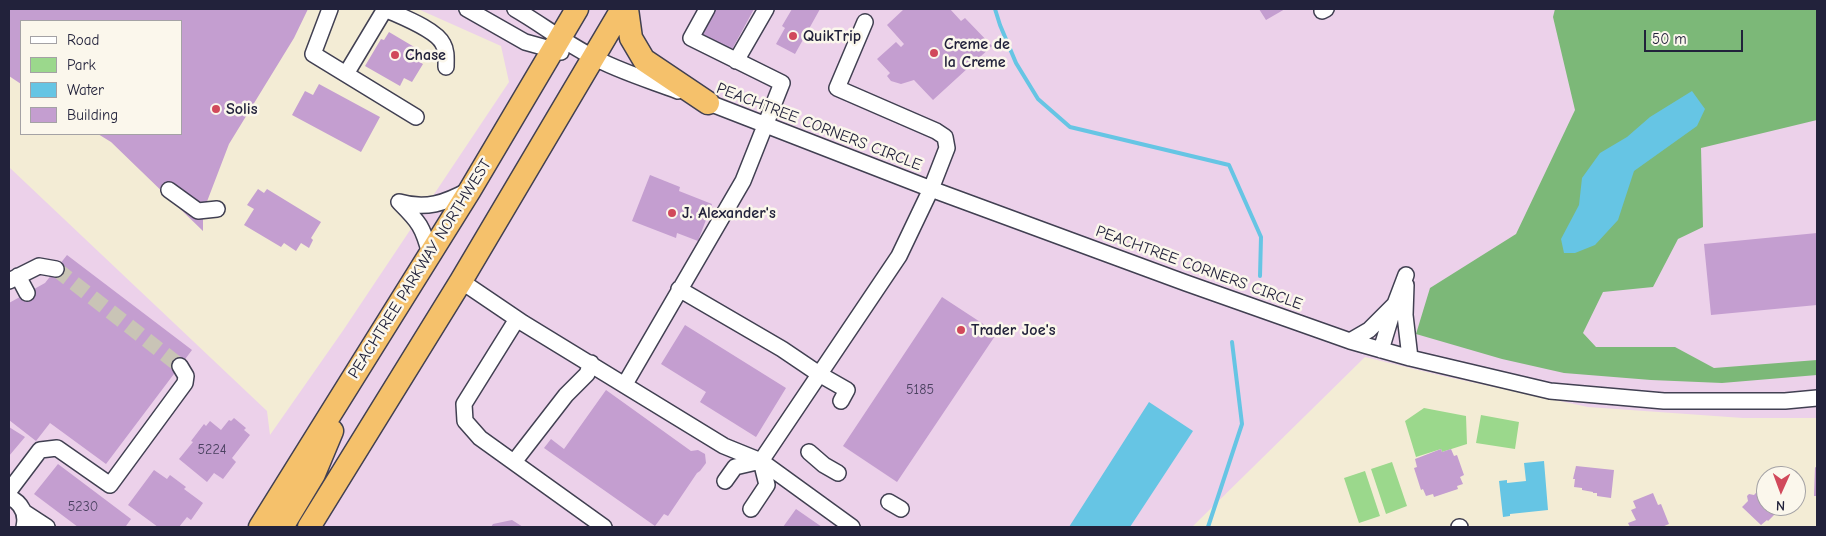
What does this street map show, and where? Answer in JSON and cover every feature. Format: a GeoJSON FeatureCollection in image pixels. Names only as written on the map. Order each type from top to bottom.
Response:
{"type":"FeatureCollection","features":[{"type":"Feature","properties":{"kind":"highway","name":"PEACHTREE PARKWAY NORTHWEST"},"geometry":{"type":"LineString","coordinates":[[260,527],[470,190],[576,9]]}},
{"type":"Feature","properties":{"kind":"highway"},"geometry":{"type":"LineString","coordinates":[[309,527],[461,281],[622,9]]}},
{"type":"Feature","properties":{"kind":"highway"},"geometry":{"type":"LineString","coordinates":[[627,9],[630,38],[644,60],[708,103]]}},
{"type":"Feature","properties":{"kind":"highway"},"geometry":{"type":"LineString","coordinates":[[282,527],[318,466],[343,394]]}},
{"type":"Feature","properties":{"kind":"street"},"geometry":{"type":"LineString","coordinates":[[346,74],[385,9],[434,33],[443,42],[446,54],[446,67]]}},
{"type":"Feature","properties":{"kind":"street","name":"PEACHTREE CORNERS CIRCLE"},"geometry":{"type":"LineString","coordinates":[[468,9],[525,42],[556,44],[931,189],[1186,283],[1350,341],[1381,350],[1550,391],[1664,401],[1786,401],[1817,398]]}},
{"type":"Feature","properties":{"kind":"street","name":"PEACHTREE CORNERS CIRCLE"},"geometry":{"type":"LineString","coordinates":[[515,9],[539,23],[556,44]]}},
{"type":"Feature","properties":{"kind":"street"},"geometry":{"type":"LineString","coordinates":[[625,384],[743,181],[782,83],[691,38],[707,9]]}},
{"type":"Feature","properties":{"kind":"street"},"geometry":{"type":"LineString","coordinates":[[736,61],[766,9]]}},
{"type":"Feature","properties":{"kind":"street"},"geometry":{"type":"LineString","coordinates":[[325,10],[313,54],[416,117]]}},
{"type":"Feature","properties":{"kind":"street"},"geometry":{"type":"LineString","coordinates":[[725,481],[736,467],[761,461],[899,256],[931,189],[947,148],[945,137],[936,130],[837,88],[864,22]]}},
{"type":"Feature","properties":{"kind":"street"},"geometry":{"type":"LineString","coordinates":[[169,190],[198,211],[217,209]]}},
{"type":"Feature","properties":{"kind":"street"},"geometry":{"type":"LineString","coordinates":[[430,254],[420,223],[399,202],[413,206],[440,204],[470,190]]}},
{"type":"Feature","properties":{"kind":"street"},"geometry":{"type":"LineString","coordinates":[[27,293],[13,279],[40,266],[56,269]]}},
{"type":"Feature","properties":{"kind":"street"},"geometry":{"type":"LineString","coordinates":[[1381,350],[1406,275],[1405,315],[1410,358]]}},
{"type":"Feature","properties":{"kind":"street"},"geometry":{"type":"LineString","coordinates":[[461,281],[517,319],[724,446],[761,461],[852,527]]}},
{"type":"Feature","properties":{"kind":"street"},"geometry":{"type":"LineString","coordinates":[[679,289],[782,349],[847,390],[841,401]]}},
{"type":"Feature","properties":{"kind":"street"},"geometry":{"type":"LineString","coordinates":[[1350,341],[1369,330],[1395,304]]}},
{"type":"Feature","properties":{"kind":"street"},"geometry":{"type":"LineString","coordinates":[[517,319],[464,404],[464,421],[480,438],[604,527]]}},
{"type":"Feature","properties":{"kind":"street"},"geometry":{"type":"LineString","coordinates":[[514,462],[566,395],[587,374],[591,363]]}},
{"type":"Feature","properties":{"kind":"street"},"geometry":{"type":"LineString","coordinates":[[9,491],[40,450],[57,448],[110,485],[185,383],[186,376],[180,366]]}},
{"type":"Feature","properties":{"kind":"street"},"geometry":{"type":"LineString","coordinates":[[809,452],[824,465],[838,472]]}},
{"type":"Feature","properties":{"kind":"street"},"geometry":{"type":"LineString","coordinates":[[751,508],[767,486],[761,461]]}},
{"type":"Feature","properties":{"kind":"street"},"geometry":{"type":"LineString","coordinates":[[9,498],[20,505],[24,520],[47,527]]}},
{"type":"Feature","properties":{"kind":"shaded area"},"geometry":{"type":"Polygon","coordinates":[[[418,9],[1817,9],[1817,418],[1743,418],[1588,407],[1365,357],[1192,527],[9,527],[9,167],[267,411],[270,435],[342,332],[509,82],[501,46],[418,9]]]}},
{"type":"Feature","properties":{"kind":"green space"},"geometry":{"type":"Polygon","coordinates":[[[1555,9],[1817,9],[1817,120],[1701,148],[1703,227],[1678,239],[1653,287],[1603,292],[1583,333],[1596,347],[1675,347],[1714,368],[1817,360],[1817,375],[1722,383],[1564,373],[1502,359],[1416,334],[1430,288],[1516,234],[1575,110],[1553,17],[1555,9]]]}},
{"type":"Feature","properties":{"kind":"green space"},"geometry":{"type":"Polygon","coordinates":[[[1424,408],[1466,416],[1467,444],[1442,452],[1441,449],[1416,457],[1405,421],[1424,408]]]}},
{"type":"Feature","properties":{"kind":"green space"},"geometry":{"type":"Polygon","coordinates":[[[1481,415],[1519,422],[1515,449],[1476,443],[1481,415]]]}},
{"type":"Feature","properties":{"kind":"green space"},"geometry":{"type":"Polygon","coordinates":[[[1392,462],[1407,506],[1386,514],[1371,469],[1392,462]]]}},
{"type":"Feature","properties":{"kind":"green space"},"geometry":{"type":"Polygon","coordinates":[[[1365,471],[1380,516],[1359,523],[1344,478],[1365,471]]]}},
{"type":"Feature","properties":{"kind":"water"},"geometry":{"type":"Polygon","coordinates":[[[1692,91],[1705,109],[1697,126],[1634,171],[1618,220],[1595,245],[1575,253],[1564,253],[1561,239],[1579,205],[1582,178],[1600,153],[1627,137],[1650,117],[1692,91]]]}},
{"type":"Feature","properties":{"kind":"water"},"geometry":{"type":"Polygon","coordinates":[[[1149,402],[1193,431],[1130,527],[1069,527],[1149,402]]]}},
{"type":"Feature","properties":{"kind":"water"},"geometry":{"type":"Polygon","coordinates":[[[1544,461],[1548,510],[1510,514],[1510,516],[1503,517],[1499,481],[1507,480],[1507,483],[1526,481],[1524,463],[1544,461]]]}},
{"type":"Feature","properties":{"kind":"building","name":"Solis"},"geometry":{"type":"Polygon","coordinates":[[[10,9],[308,9],[294,38],[229,144],[203,212],[203,231],[111,142],[100,135],[182,135],[182,20],[20,20],[20,83],[9,76],[10,9]]]}},
{"type":"Feature","properties":{"kind":"building"},"geometry":{"type":"Polygon","coordinates":[[[711,9],[754,9],[730,53],[697,35],[711,9]]]}},
{"type":"Feature","properties":{"kind":"building","name":"QuikTrip"},"geometry":{"type":"Polygon","coordinates":[[[792,9],[820,9],[795,54],[776,44],[785,28],[782,26],[792,9]]]}},
{"type":"Feature","properties":{"kind":"building","name":"Creme de la Creme"},"geometry":{"type":"Polygon","coordinates":[[[904,9],[950,9],[961,21],[965,18],[992,46],[933,100],[914,80],[901,84],[891,81],[887,76],[890,73],[877,59],[896,42],[901,47],[904,44],[887,25],[904,9]]]}},
{"type":"Feature","properties":{"kind":"building"},"geometry":{"type":"Polygon","coordinates":[[[1259,9],[1285,9],[1266,20],[1259,9]]]}},
{"type":"Feature","properties":{"kind":"building","name":"Chase"},"geometry":{"type":"Polygon","coordinates":[[[389,32],[421,51],[416,60],[423,64],[412,82],[404,78],[400,86],[365,66],[381,39],[384,40],[389,32]]]}},
{"type":"Feature","properties":{"kind":"building"},"geometry":{"type":"Polygon","coordinates":[[[319,84],[380,117],[361,152],[292,115],[305,91],[313,95],[319,84]]]}},
{"type":"Feature","properties":{"kind":"building","name":"J. Alexander's"},"geometry":{"type":"Polygon","coordinates":[[[650,175],[680,187],[679,191],[712,204],[698,241],[677,233],[676,238],[632,221],[650,175]]]}},
{"type":"Feature","properties":{"kind":"building"},"geometry":{"type":"Polygon","coordinates":[[[258,189],[264,193],[267,189],[321,222],[311,238],[313,240],[309,248],[301,243],[296,251],[284,243],[281,247],[244,225],[254,209],[247,205],[258,189]]]}},
{"type":"Feature","properties":{"kind":"building"},"geometry":{"type":"Polygon","coordinates":[[[1817,233],[1817,305],[1711,315],[1704,244],[1817,233]]]}},
{"type":"Feature","properties":{"kind":"building"},"geometry":{"type":"Polygon","coordinates":[[[67,255],[192,350],[106,464],[50,423],[36,441],[9,420],[9,303],[45,283],[67,255]]]}},
{"type":"Feature","properties":{"kind":"building"},"geometry":{"type":"Polygon","coordinates":[[[942,297],[997,333],[897,482],[843,446],[942,297]]]}},
{"type":"Feature","properties":{"kind":"building"},"geometry":{"type":"Polygon","coordinates":[[[685,325],[786,388],[756,437],[700,402],[706,392],[661,364],[685,325]]]}},
{"type":"Feature","properties":{"kind":"building"},"geometry":{"type":"Polygon","coordinates":[[[606,390],[691,451],[698,450],[705,454],[706,463],[668,516],[664,514],[655,526],[544,448],[551,439],[564,449],[606,390]]]}},
{"type":"Feature","properties":{"kind":"building"},"geometry":{"type":"Polygon","coordinates":[[[234,418],[246,428],[244,430],[250,435],[232,458],[236,462],[223,479],[214,473],[207,482],[179,459],[193,442],[191,441],[204,424],[206,426],[210,421],[221,430],[229,420],[231,421],[234,418]]]}},
{"type":"Feature","properties":{"kind":"building"},"geometry":{"type":"Polygon","coordinates":[[[9,427],[25,437],[9,456],[9,427]]]}},
{"type":"Feature","properties":{"kind":"building"},"geometry":{"type":"Polygon","coordinates":[[[1441,449],[1442,452],[1451,449],[1454,456],[1457,455],[1464,475],[1460,477],[1463,484],[1457,486],[1458,489],[1434,497],[1433,494],[1426,496],[1423,489],[1421,490],[1414,468],[1417,467],[1415,459],[1441,449]]]}},
{"type":"Feature","properties":{"kind":"building"},"geometry":{"type":"Polygon","coordinates":[[[58,464],[131,519],[126,526],[78,527],[34,494],[58,464]]]}},
{"type":"Feature","properties":{"kind":"building"},"geometry":{"type":"Polygon","coordinates":[[[1576,466],[1614,470],[1611,498],[1597,496],[1597,493],[1574,487],[1575,479],[1573,479],[1576,466]]]}},
{"type":"Feature","properties":{"kind":"building"},"geometry":{"type":"Polygon","coordinates":[[[1815,467],[1817,468],[1817,496],[1814,496],[1815,467]]]}},
{"type":"Feature","properties":{"kind":"building"},"geometry":{"type":"Polygon","coordinates":[[[154,470],[167,479],[170,475],[186,487],[184,489],[203,503],[191,520],[187,517],[179,527],[158,527],[128,505],[154,470]]]}},
{"type":"Feature","properties":{"kind":"building"},"geometry":{"type":"Polygon","coordinates":[[[1653,493],[1658,505],[1661,504],[1669,524],[1662,527],[1630,527],[1628,523],[1636,520],[1631,510],[1636,508],[1633,501],[1653,493]]]}},
{"type":"Feature","properties":{"kind":"building"},"geometry":{"type":"Polygon","coordinates":[[[1756,493],[1756,516],[1773,516],[1761,525],[1742,507],[1748,501],[1747,496],[1749,494],[1754,495],[1756,493]]]}},
{"type":"Feature","properties":{"kind":"building"},"geometry":{"type":"Polygon","coordinates":[[[796,509],[822,527],[783,527],[796,509]]]}},
{"type":"Feature","properties":{"kind":"building"},"geometry":{"type":"Polygon","coordinates":[[[512,520],[523,527],[491,527],[493,524],[512,520]]]}},
{"type":"Feature","properties":{"kind":"waterway"},"geometry":{"type":"LineString","coordinates":[[995,9],[1016,63],[1038,99],[1070,127],[1229,165],[1261,237],[1260,276]]}},
{"type":"Feature","properties":{"kind":"waterway"},"geometry":{"type":"LineString","coordinates":[[1208,527],[1242,424],[1232,342]]}},
{"type":"Feature","properties":{"kind":"tunnel"},"geometry":{"type":"LineString","coordinates":[[56,269],[180,366]]}},
{"type":"Feature","properties":{"kind":"place","name":"QuikTrip"},"geometry":{"type":"Point","coordinates":[793,36]}},
{"type":"Feature","properties":{"kind":"place","name":"Creme de la Creme"},"geometry":{"type":"Point","coordinates":[934,53]}},
{"type":"Feature","properties":{"kind":"place","name":"Chase"},"geometry":{"type":"Point","coordinates":[395,55]}},
{"type":"Feature","properties":{"kind":"place","name":"Solis"},"geometry":{"type":"Point","coordinates":[216,109]}},
{"type":"Feature","properties":{"kind":"place","name":"J. Alexander's"},"geometry":{"type":"Point","coordinates":[672,213]}},
{"type":"Feature","properties":{"kind":"place","name":"Trader Joe's"},"geometry":{"type":"Point","coordinates":[961,330]}}]}
